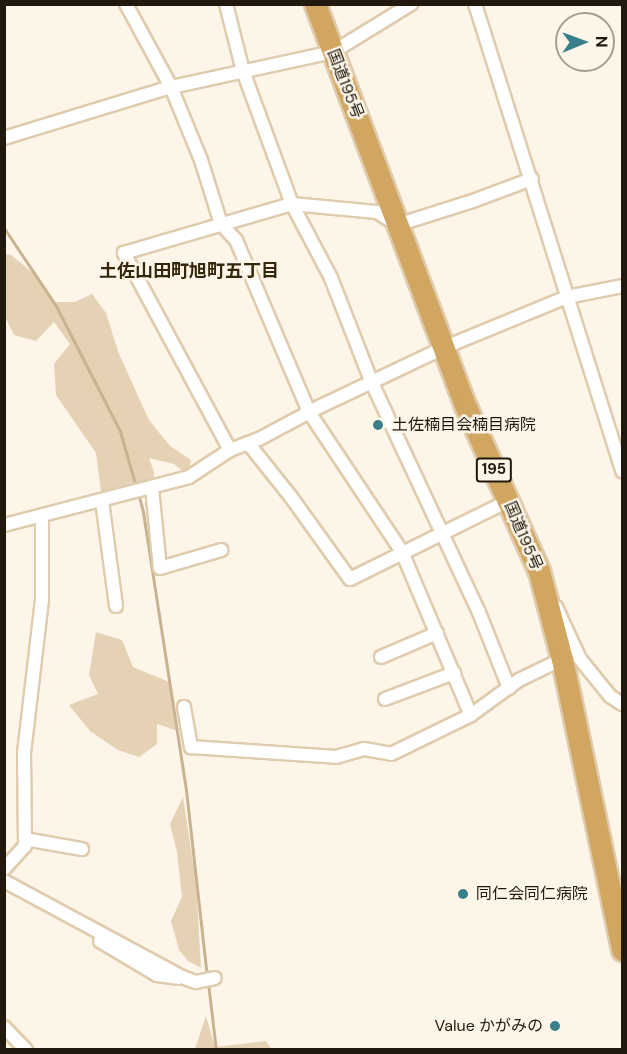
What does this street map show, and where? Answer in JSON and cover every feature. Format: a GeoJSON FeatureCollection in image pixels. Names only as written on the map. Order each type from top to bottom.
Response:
{"type":"FeatureCollection","features":[{"type":"Feature","properties":{"kind":"highway","name":"国道195号"},"geometry":{"type":"LineString","coordinates":[[315,4],[466,407],[539,571],[562,659],[622,950]]}},
{"type":"Feature","properties":{"kind":"street"},"geometry":{"type":"LineString","coordinates":[[126,4],[171,87],[201,160],[221,224],[236,240],[309,412],[402,552],[471,715]]}},
{"type":"Feature","properties":{"kind":"street"},"geometry":{"type":"LineString","coordinates":[[226,4],[243,71],[292,204],[331,278],[372,383],[442,532],[509,688]]}},
{"type":"Feature","properties":{"kind":"street"},"geometry":{"type":"LineString","coordinates":[[4,138],[171,87],[333,52],[411,4]]}},
{"type":"Feature","properties":{"kind":"street"},"geometry":{"type":"LineString","coordinates":[[475,4],[532,179],[622,471]]}},
{"type":"Feature","properties":{"kind":"street"},"geometry":{"type":"LineString","coordinates":[[230,450],[124,253],[292,204],[377,212],[398,225],[532,179]]}},
{"type":"Feature","properties":{"kind":"street"},"geometry":{"type":"LineString","coordinates":[[4,525],[150,489],[189,477],[230,450],[443,348],[567,297],[622,286]]}},
{"type":"Feature","properties":{"kind":"street"},"geometry":{"type":"LineString","coordinates":[[248,443],[291,497],[350,579],[508,501]]}},
{"type":"Feature","properties":{"kind":"street"},"geometry":{"type":"LineString","coordinates":[[150,489],[160,568],[221,550]]}},
{"type":"Feature","properties":{"kind":"street"},"geometry":{"type":"LineString","coordinates":[[102,501],[116,606]]}},
{"type":"Feature","properties":{"kind":"street"},"geometry":{"type":"LineString","coordinates":[[4,869],[25,846],[24,753],[42,600],[42,516]]}},
{"type":"Feature","properties":{"kind":"street"},"geometry":{"type":"LineString","coordinates":[[539,571],[580,659],[610,696],[622,704]]}},
{"type":"Feature","properties":{"kind":"street"},"geometry":{"type":"LineString","coordinates":[[381,657],[437,633]]}},
{"type":"Feature","properties":{"kind":"street"},"geometry":{"type":"LineString","coordinates":[[184,707],[191,747],[336,757],[364,749],[391,754],[471,715],[519,680],[562,659]]}},
{"type":"Feature","properties":{"kind":"street"},"geometry":{"type":"LineString","coordinates":[[385,699],[454,673]]}},
{"type":"Feature","properties":{"kind":"street"},"geometry":{"type":"LineString","coordinates":[[25,839],[82,849]]}},
{"type":"Feature","properties":{"kind":"street"},"geometry":{"type":"LineString","coordinates":[[4,881],[182,977],[196,982],[215,978]]}},
{"type":"Feature","properties":{"kind":"street"},"geometry":{"type":"LineString","coordinates":[[4,1027],[27,1050]]}},
{"type":"Feature","properties":{"kind":"shaded area"},"geometry":{"type":"Polygon","coordinates":[[[5,254],[11,255],[32,272],[55,302],[75,302],[92,294],[106,313],[119,354],[149,420],[170,446],[191,460],[188,475],[174,464],[149,458],[154,472],[153,491],[124,497],[101,491],[96,453],[56,395],[54,364],[70,344],[54,322],[36,341],[14,335],[5,317],[5,254]]]}},
{"type":"Feature","properties":{"kind":"shaded area"},"geometry":{"type":"Polygon","coordinates":[[[96,632],[122,640],[133,667],[169,682],[178,731],[157,724],[157,744],[139,757],[118,750],[90,731],[69,705],[98,694],[89,675],[96,632]]]}},
{"type":"Feature","properties":{"kind":"shaded area"},"geometry":{"type":"Polygon","coordinates":[[[183,797],[196,882],[201,968],[188,961],[179,950],[171,921],[182,897],[177,852],[170,824],[183,797]]]}},
{"type":"Feature","properties":{"kind":"shaded area"},"geometry":{"type":"Polygon","coordinates":[[[206,1016],[215,1047],[266,1041],[271,1049],[195,1049],[206,1016]]]}},
{"type":"Feature","properties":{"kind":"waterway"},"geometry":{"type":"LineString","coordinates":[[4,228],[56,306],[120,431],[136,487]]}},
{"type":"Feature","properties":{"kind":"waterway"},"geometry":{"type":"LineString","coordinates":[[138,493],[143,512],[186,790],[207,976]]}},
{"type":"Feature","properties":{"kind":"waterway"},"geometry":{"type":"LineString","coordinates":[[208,983],[216,1050]]}},
{"type":"Feature","properties":{"kind":"place","name":"土佐楠目会楠目病院"},"geometry":{"type":"Point","coordinates":[378,425]}},
{"type":"Feature","properties":{"kind":"place","name":"同仁会同仁病院"},"geometry":{"type":"Point","coordinates":[463,894]}},
{"type":"Feature","properties":{"kind":"place","name":"Value かがみの"},"geometry":{"type":"Point","coordinates":[555,1026]}},
{"type":"Feature","properties":{"kind":"district","name":"土佐山田町旭町五丁目"},"geometry":{"type":"Point","coordinates":[189,271]}}]}
